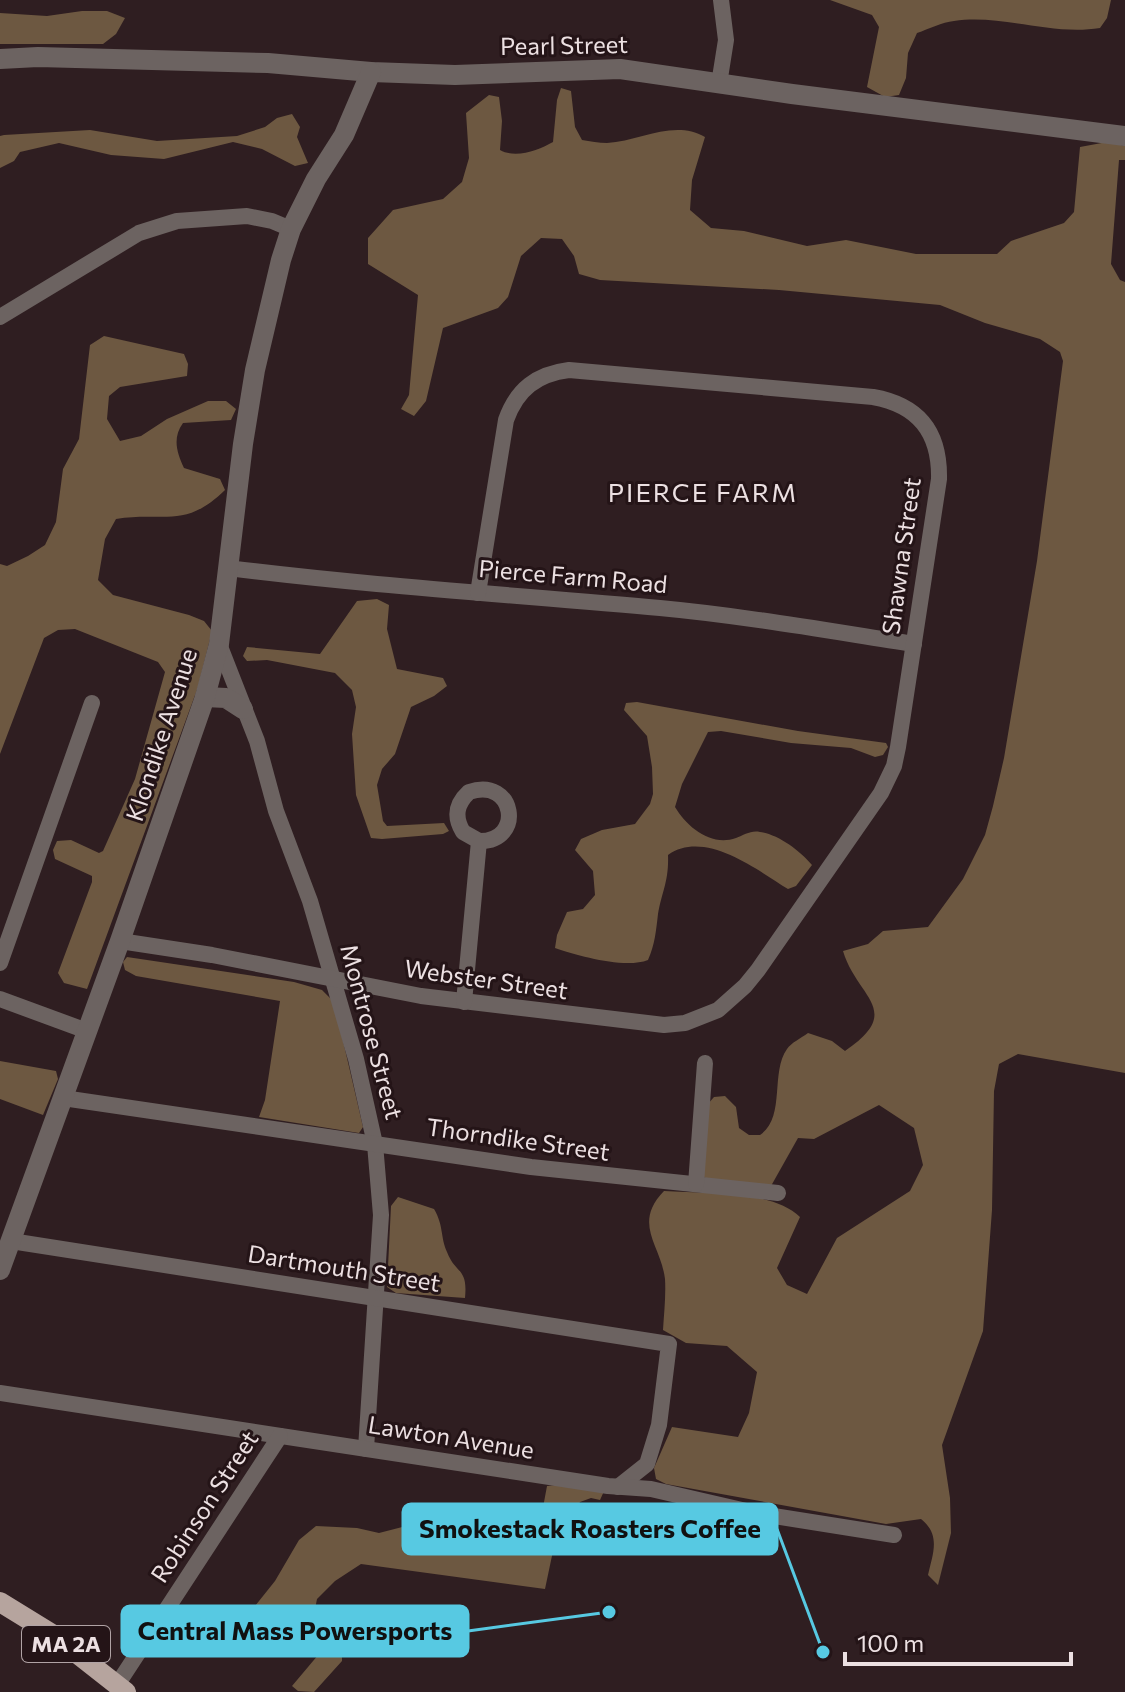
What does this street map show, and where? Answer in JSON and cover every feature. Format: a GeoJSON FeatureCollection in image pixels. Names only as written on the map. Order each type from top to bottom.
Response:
{"type":"FeatureCollection","features":[{"type":"Feature","properties":{"kind":"main road","name":"MA 2A"},"geometry":{"type":"LineString","coordinates":[[0,1602],[52,1634],[122,1688]]}},
{"type":"Feature","properties":{"kind":"street"},"geometry":{"type":"LineString","coordinates":[[719,84],[726,40],[721,0]]}},
{"type":"Feature","properties":{"kind":"street","name":"Pearl Street"},"geometry":{"type":"LineString","coordinates":[[0,59],[38,57],[268,63],[455,75],[620,69],[1125,136]]}},
{"type":"Feature","properties":{"kind":"street","name":"Klondike Avenue"},"geometry":{"type":"LineString","coordinates":[[0,1270],[205,697],[219,644],[255,370],[281,260],[291,229],[316,179],[344,135],[371,72]]}},
{"type":"Feature","properties":{"kind":"street"},"geometry":{"type":"LineString","coordinates":[[0,317],[139,233],[177,221],[247,216],[291,229]]}},
{"type":"Feature","properties":{"kind":"street","name":"Shawna Street"},"geometry":{"type":"LineString","coordinates":[[478,593],[506,420],[519,394],[551,372],[569,370],[873,397],[899,404],[918,417],[934,439],[939,479],[897,757],[886,784],[752,978],[732,999],[704,1017]]}},
{"type":"Feature","properties":{"kind":"street","name":"Pierce Farm Road"},"geometry":{"type":"LineString","coordinates":[[228,568],[662,608],[914,644]]}},
{"type":"Feature","properties":{"kind":"street","name":"Montrose Street"},"geometry":{"type":"LineString","coordinates":[[219,644],[257,741],[276,811],[310,901],[356,1059],[375,1144],[381,1215],[366,1449]]}},
{"type":"Feature","properties":{"kind":"street"},"geometry":{"type":"LineString","coordinates":[[205,697],[226,698],[243,709]]}},
{"type":"Feature","properties":{"kind":"street"},"geometry":{"type":"LineString","coordinates":[[0,963],[92,703]]}},
{"type":"Feature","properties":{"kind":"street"},"geometry":{"type":"LineString","coordinates":[[464,1002],[479,841]]}},
{"type":"Feature","properties":{"kind":"street","name":"Webster Street"},"geometry":{"type":"LineString","coordinates":[[120,941],[464,1002],[639,1024],[685,1023],[704,1017]]}},
{"type":"Feature","properties":{"kind":"street"},"geometry":{"type":"LineString","coordinates":[[0,999],[87,1031]]}},
{"type":"Feature","properties":{"kind":"street"},"geometry":{"type":"LineString","coordinates":[[696,1184],[705,1063]]}},
{"type":"Feature","properties":{"kind":"street","name":"Thorndike Street"},"geometry":{"type":"LineString","coordinates":[[63,1098],[584,1174],[778,1193]]}},
{"type":"Feature","properties":{"kind":"street","name":"Dartmouth Street"},"geometry":{"type":"LineString","coordinates":[[11,1241],[669,1344],[659,1425],[647,1464],[618,1487]]}},
{"type":"Feature","properties":{"kind":"street","name":"Lawton Avenue"},"geometry":{"type":"LineString","coordinates":[[0,1393],[618,1487],[651,1489],[755,1513],[894,1535]]}},
{"type":"Feature","properties":{"kind":"street","name":"Robinson Street"},"geometry":{"type":"LineString","coordinates":[[122,1688],[280,1436]]}},
{"type":"Feature","properties":{"kind":"shaded area"},"geometry":{"type":"Polygon","coordinates":[[[830,0],[1111,0],[1107,18],[1100,28],[1063,29],[972,20],[945,23],[917,33],[908,53],[906,78],[899,95],[885,97],[867,87],[879,27],[872,15],[830,0]]]}},
{"type":"Feature","properties":{"kind":"shaded area"},"geometry":{"type":"Polygon","coordinates":[[[107,11],[125,18],[116,34],[103,44],[0,44],[0,13],[47,16],[107,11]]]}},
{"type":"Feature","properties":{"kind":"shaded area"},"geometry":{"type":"Polygon","coordinates":[[[561,88],[571,91],[575,127],[582,140],[607,143],[669,130],[693,132],[705,137],[692,180],[690,210],[711,228],[744,231],[807,246],[846,240],[916,254],[997,254],[1011,241],[1064,223],[1074,212],[1080,147],[1107,142],[1125,146],[1125,160],[1119,160],[1111,264],[1120,280],[1125,282],[1125,1073],[1018,1054],[999,1064],[994,1091],[992,1210],[983,1331],[942,1445],[950,1498],[951,1533],[938,1585],[928,1575],[933,1538],[921,1519],[886,1524],[666,1484],[656,1479],[654,1468],[672,1427],[738,1437],[749,1413],[757,1372],[727,1346],[686,1343],[663,1330],[665,1279],[651,1235],[650,1214],[664,1191],[755,1197],[787,1208],[800,1217],[777,1268],[787,1285],[807,1294],[837,1238],[910,1191],[923,1165],[914,1128],[879,1105],[814,1139],[798,1138],[771,1186],[709,1180],[702,1176],[707,1105],[714,1097],[725,1096],[736,1107],[739,1128],[749,1135],[760,1135],[773,1117],[779,1070],[791,1045],[808,1033],[832,1041],[845,1051],[863,1037],[872,1025],[872,1003],[843,951],[868,944],[883,931],[928,927],[963,879],[985,835],[1004,758],[1037,561],[1063,361],[1060,352],[1040,339],[985,323],[940,305],[779,290],[600,280],[579,274],[574,256],[562,239],[541,238],[521,256],[508,297],[498,308],[443,328],[426,401],[414,416],[401,409],[409,395],[418,295],[368,264],[368,238],[393,210],[443,199],[462,182],[469,158],[466,113],[489,95],[499,97],[502,121],[500,150],[520,154],[553,142],[561,88]]]}},
{"type":"Feature","properties":{"kind":"shaded area"},"geometry":{"type":"Polygon","coordinates":[[[292,114],[300,127],[297,137],[308,163],[295,166],[262,149],[233,142],[164,159],[111,155],[59,143],[20,152],[14,161],[0,168],[0,136],[4,135],[90,130],[157,141],[237,136],[292,114]]]}},
{"type":"Feature","properties":{"kind":"shaded area"},"geometry":{"type":"Polygon","coordinates":[[[104,336],[184,354],[188,364],[187,376],[120,387],[109,396],[107,419],[120,441],[141,436],[167,419],[208,401],[226,401],[236,409],[231,420],[183,423],[177,440],[184,468],[220,479],[225,490],[211,502],[185,515],[116,519],[105,539],[98,580],[113,595],[189,615],[204,621],[212,631],[198,687],[87,989],[64,983],[58,973],[92,876],[55,859],[53,850],[57,841],[71,840],[99,853],[103,851],[135,779],[165,672],[158,662],[75,629],[58,630],[44,638],[0,754],[0,564],[7,566],[45,545],[56,522],[63,469],[79,439],[90,345],[104,336]]]}},
{"type":"Feature","properties":{"kind":"shaded area"},"geometry":{"type":"Polygon","coordinates":[[[377,599],[389,605],[387,629],[397,669],[443,678],[447,686],[411,707],[395,754],[382,769],[377,785],[383,821],[387,826],[444,823],[449,831],[443,834],[371,838],[356,795],[352,734],[356,707],[352,690],[335,673],[267,660],[247,661],[243,656],[247,647],[320,654],[357,601],[377,599]]]}},
{"type":"Feature","properties":{"kind":"shaded area"},"geometry":{"type":"Polygon","coordinates":[[[637,702],[798,731],[886,743],[888,747],[883,755],[875,757],[851,748],[791,743],[721,731],[708,732],[682,784],[675,807],[680,814],[693,828],[718,840],[754,832],[774,836],[795,849],[812,865],[796,886],[788,889],[746,863],[714,849],[683,848],[668,855],[655,937],[648,960],[627,963],[589,958],[555,948],[567,912],[583,909],[595,895],[593,871],[575,850],[581,839],[602,830],[635,824],[650,804],[653,794],[652,767],[647,736],[624,710],[626,703],[637,702]]]}},
{"type":"Feature","properties":{"kind":"shaded area"},"geometry":{"type":"Polygon","coordinates":[[[127,957],[294,982],[322,990],[334,1002],[363,1127],[359,1133],[259,1117],[265,1100],[280,1001],[136,976],[125,970],[123,962],[127,957]]]}},
{"type":"Feature","properties":{"kind":"shaded area"},"geometry":{"type":"Polygon","coordinates":[[[0,1061],[56,1071],[58,1079],[43,1115],[0,1099],[0,1061]]]}},
{"type":"Feature","properties":{"kind":"shaded area"},"geometry":{"type":"Polygon","coordinates":[[[398,1197],[434,1209],[450,1259],[465,1281],[465,1298],[396,1293],[387,1287],[391,1206],[398,1197]]]}},
{"type":"Feature","properties":{"kind":"shaded area"},"geometry":{"type":"Polygon","coordinates":[[[547,1486],[605,1489],[600,1500],[591,1498],[580,1502],[553,1551],[545,1589],[361,1564],[335,1581],[317,1599],[313,1619],[337,1642],[342,1661],[314,1692],[298,1691],[292,1686],[324,1648],[281,1611],[247,1652],[238,1643],[235,1631],[275,1581],[299,1540],[316,1526],[357,1528],[379,1533],[410,1525],[471,1524],[495,1537],[524,1544],[539,1529],[547,1486]]]}},
{"type":"Feature","properties":{"kind":"place","name":"Central Mass Powersports"},"geometry":{"type":"Point","coordinates":[609,1612]}},
{"type":"Feature","properties":{"kind":"place","name":"Smokestack Roasters Coffee"},"geometry":{"type":"Point","coordinates":[823,1652]}},
{"type":"Feature","properties":{"kind":"district","name":"PIERCE FARM"},"geometry":{"type":"Point","coordinates":[703,493]}}]}
